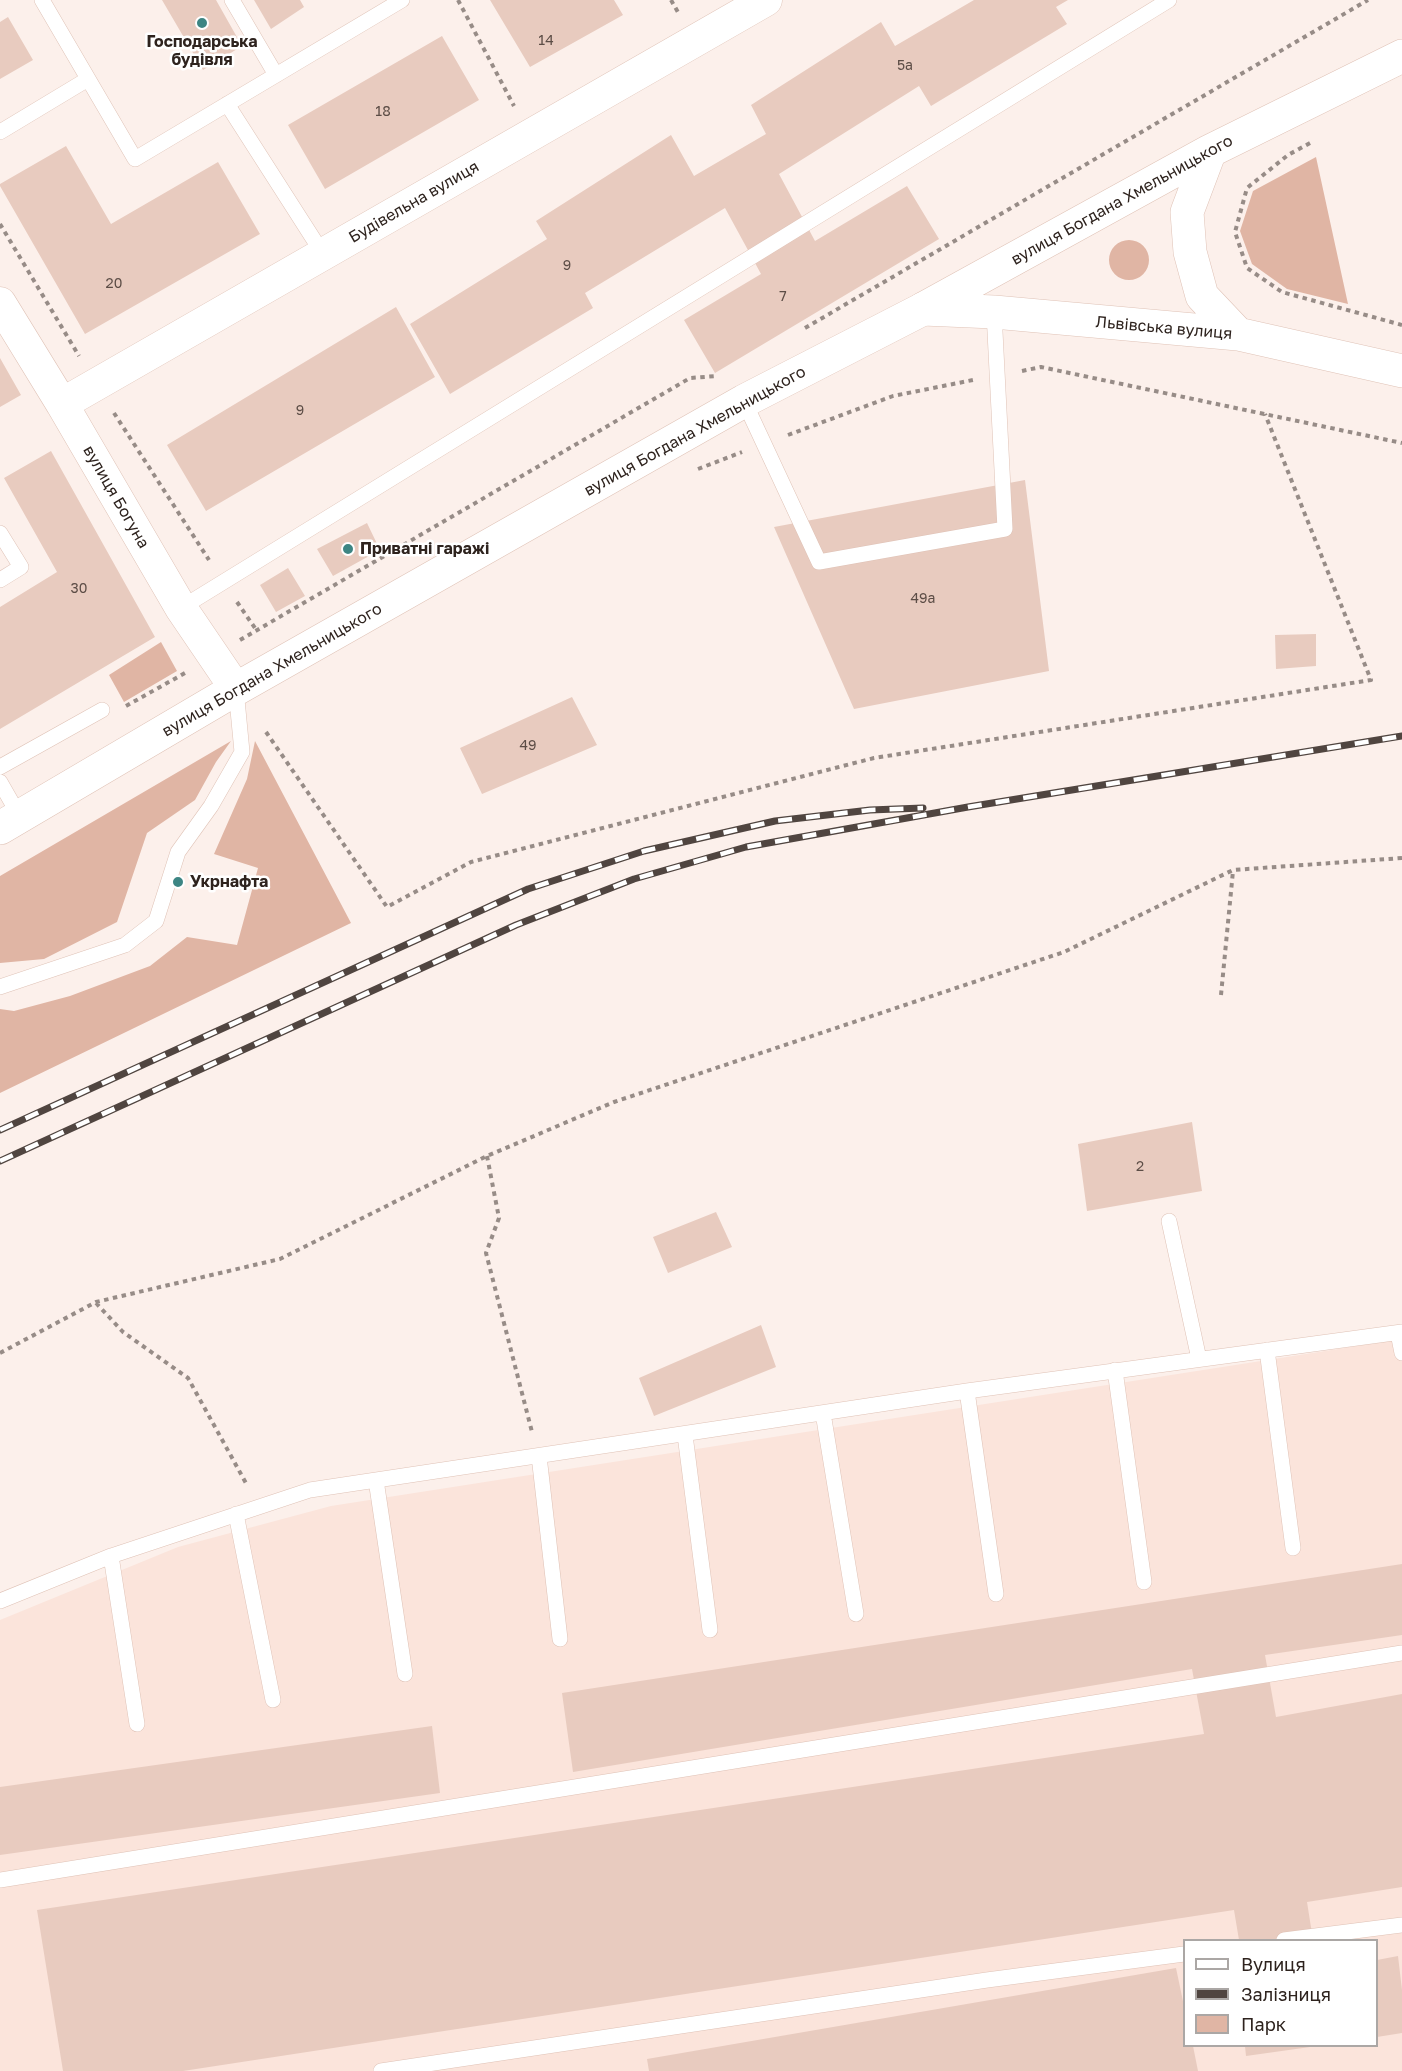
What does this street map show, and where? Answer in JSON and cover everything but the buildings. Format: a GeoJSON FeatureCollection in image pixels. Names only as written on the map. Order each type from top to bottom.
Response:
{"type":"FeatureCollection","features":[{"type":"Feature","properties":{"kind":"main road","name":"вулиця Богдана Хмельницького"},"geometry":{"type":"LineString","coordinates":[[10,822],[236,689],[744,401],[923,309],[1210,151],[1402,56]]}},
{"type":"Feature","properties":{"kind":"main road"},"geometry":{"type":"LineString","coordinates":[[1210,151],[1187,212],[1190,252],[1202,296],[1238,334]]}},
{"type":"Feature","properties":{"kind":"main road","name":"Львівська вулиця"},"geometry":{"type":"LineString","coordinates":[[923,309],[994,312],[1238,334],[1402,371]]}},
{"type":"Feature","properties":{"kind":"street","name":"Будівельна вулиця"},"geometry":{"type":"LineString","coordinates":[[62,404],[766,0]]}},
{"type":"Feature","properties":{"kind":"street","name":"вулиця Богуна"},"geometry":{"type":"LineString","coordinates":[[0,303],[181,608],[236,689]]}},
{"type":"Feature","properties":{"kind":"lane"},"geometry":{"type":"LineString","coordinates":[[42,0],[135,159],[402,0]]}},
{"type":"Feature","properties":{"kind":"lane"},"geometry":{"type":"LineString","coordinates":[[232,0],[276,75]]}},
{"type":"Feature","properties":{"kind":"lane"},"geometry":{"type":"LineString","coordinates":[[181,608],[1169,0]]}},
{"type":"Feature","properties":{"kind":"lane"},"geometry":{"type":"LineString","coordinates":[[0,132],[88,79]]}},
{"type":"Feature","properties":{"kind":"lane"},"geometry":{"type":"LineString","coordinates":[[227,104],[323,254]]}},
{"type":"Feature","properties":{"kind":"lane"},"geometry":{"type":"LineString","coordinates":[[744,401],[819,562],[1005,528],[994,312]]}},
{"type":"Feature","properties":{"kind":"lane"},"geometry":{"type":"LineString","coordinates":[[0,533],[21,567],[0,579]]}},
{"type":"Feature","properties":{"kind":"lane"},"geometry":{"type":"LineString","coordinates":[[0,987],[125,945],[156,921],[178,852],[212,806],[242,752],[236,689]]}},
{"type":"Feature","properties":{"kind":"lane"},"geometry":{"type":"LineString","coordinates":[[0,767],[102,710]]}},
{"type":"Feature","properties":{"kind":"lane"},"geometry":{"type":"LineString","coordinates":[[0,782],[10,822]]}},
{"type":"Feature","properties":{"kind":"lane"},"geometry":{"type":"LineString","coordinates":[[1168,1221],[1198,1359]]}},
{"type":"Feature","properties":{"kind":"lane"},"geometry":{"type":"LineString","coordinates":[[0,1601],[111,1556],[310,1490],[967,1391],[1400,1332],[1402,1353]]}},
{"type":"Feature","properties":{"kind":"lane"},"geometry":{"type":"LineString","coordinates":[[1267,1350],[1293,1548]]}},
{"type":"Feature","properties":{"kind":"lane"},"geometry":{"type":"LineString","coordinates":[[1115,1370],[1144,1582]]}},
{"type":"Feature","properties":{"kind":"lane"},"geometry":{"type":"LineString","coordinates":[[967,1391],[996,1594]]}},
{"type":"Feature","properties":{"kind":"lane"},"geometry":{"type":"LineString","coordinates":[[823,1413],[856,1614]]}},
{"type":"Feature","properties":{"kind":"lane"},"geometry":{"type":"LineString","coordinates":[[685,1435],[710,1630]]}},
{"type":"Feature","properties":{"kind":"lane"},"geometry":{"type":"LineString","coordinates":[[538,1456],[560,1639]]}},
{"type":"Feature","properties":{"kind":"lane"},"geometry":{"type":"LineString","coordinates":[[376,1480],[405,1674]]}},
{"type":"Feature","properties":{"kind":"lane"},"geometry":{"type":"LineString","coordinates":[[236,1514],[273,1700]]}},
{"type":"Feature","properties":{"kind":"lane"},"geometry":{"type":"LineString","coordinates":[[111,1556],[137,1724]]}},
{"type":"Feature","properties":{"kind":"lane"},"geometry":{"type":"LineString","coordinates":[[0,1880],[1402,1653]]}},
{"type":"Feature","properties":{"kind":"lane"},"geometry":{"type":"LineString","coordinates":[[1299,1939],[1402,1925]]}},
{"type":"Feature","properties":{"kind":"lane"},"geometry":{"type":"LineString","coordinates":[[381,2071],[987,1980],[1183,1954]]}},
{"type":"Feature","properties":{"kind":"path"},"geometry":{"type":"LineString","coordinates":[[458,0],[530,135]]}},
{"type":"Feature","properties":{"kind":"path"},"geometry":{"type":"LineString","coordinates":[[796,333],[1368,0]]}},
{"type":"Feature","properties":{"kind":"path"},"geometry":{"type":"LineString","coordinates":[[1319,137],[1288,155],[1247,188],[1235,232],[1247,268],[1282,292],[1402,325]]}},
{"type":"Feature","properties":{"kind":"path"},"geometry":{"type":"LineString","coordinates":[[0,224],[96,385],[256,631]]}},
{"type":"Feature","properties":{"kind":"path"},"geometry":{"type":"LineString","coordinates":[[691,471],[893,396],[1041,367],[1402,443]]}},
{"type":"Feature","properties":{"kind":"path"},"geometry":{"type":"LineString","coordinates":[[119,710],[690,378],[725,375]]}},
{"type":"Feature","properties":{"kind":"path"},"geometry":{"type":"LineString","coordinates":[[239,726],[256,717],[387,907],[471,862],[874,758],[1371,680],[1265,414]]}},
{"type":"Feature","properties":{"kind":"path"},"geometry":{"type":"LineString","coordinates":[[0,1353],[96,1302],[280,1259],[487,1156],[614,1102],[1064,952],[1233,870],[1402,858]]}},
{"type":"Feature","properties":{"kind":"path"},"geometry":{"type":"LineString","coordinates":[[1221,995],[1233,870]]}},
{"type":"Feature","properties":{"kind":"path"},"geometry":{"type":"LineString","coordinates":[[487,1156],[499,1218],[486,1253],[538,1456]]}},
{"type":"Feature","properties":{"kind":"path"},"geometry":{"type":"LineString","coordinates":[[96,1302],[123,1332],[188,1378],[258,1507]]}},
{"type":"Feature","properties":{"kind":"shaded area"},"geometry":{"type":"Polygon","coordinates":[[[1402,1339],[1402,2071],[0,2071],[0,1620],[178,1547],[331,1506],[1402,1339]]]}},
{"type":"Feature","properties":{"kind":"green space"},"geometry":{"type":"Polygon","coordinates":[[[1316,157],[1348,304],[1287,289],[1252,264],[1240,231],[1253,191],[1316,157]]]}},
{"type":"Feature","properties":{"kind":"green space"},"geometry":{"type":"Polygon","coordinates":[[[1129,240],[1137,241],[1143,246],[1148,252],[1148,268],[1143,274],[1137,279],[1129,280],[1121,279],[1115,274],[1110,268],[1109,260],[1110,252],[1115,246],[1121,241],[1129,240]]]}},
{"type":"Feature","properties":{"kind":"green space"},"geometry":{"type":"Polygon","coordinates":[[[161,642],[177,671],[124,702],[109,675],[161,642]]]}},
{"type":"Feature","properties":{"kind":"green space"},"geometry":{"type":"Polygon","coordinates":[[[231,741],[216,762],[195,800],[147,833],[117,922],[44,959],[0,963],[0,876],[231,741]]]}},
{"type":"Feature","properties":{"kind":"green space"},"geometry":{"type":"Polygon","coordinates":[[[255,741],[351,923],[0,1093],[0,1009],[14,1011],[70,996],[150,966],[187,937],[237,945],[258,868],[214,854],[247,779],[255,741]]]}},
{"type":"Feature","properties":{"kind":"railway"},"geometry":{"type":"LineString","coordinates":[[0,1161],[516,925],[634,879],[746,847],[968,807],[1402,736]]}},
{"type":"Feature","properties":{"kind":"railway"},"geometry":{"type":"LineString","coordinates":[[0,1130],[528,889],[644,851],[775,821],[870,810],[923,808]]}},
{"type":"Feature","properties":{"kind":"place","name":"Господарська будівля"},"geometry":{"type":"Point","coordinates":[202,23]}},
{"type":"Feature","properties":{"kind":"place","name":"Приватні гаражі"},"geometry":{"type":"Point","coordinates":[348,549]}},
{"type":"Feature","properties":{"kind":"place","name":"Укрнафта"},"geometry":{"type":"Point","coordinates":[178,882]}}]}
